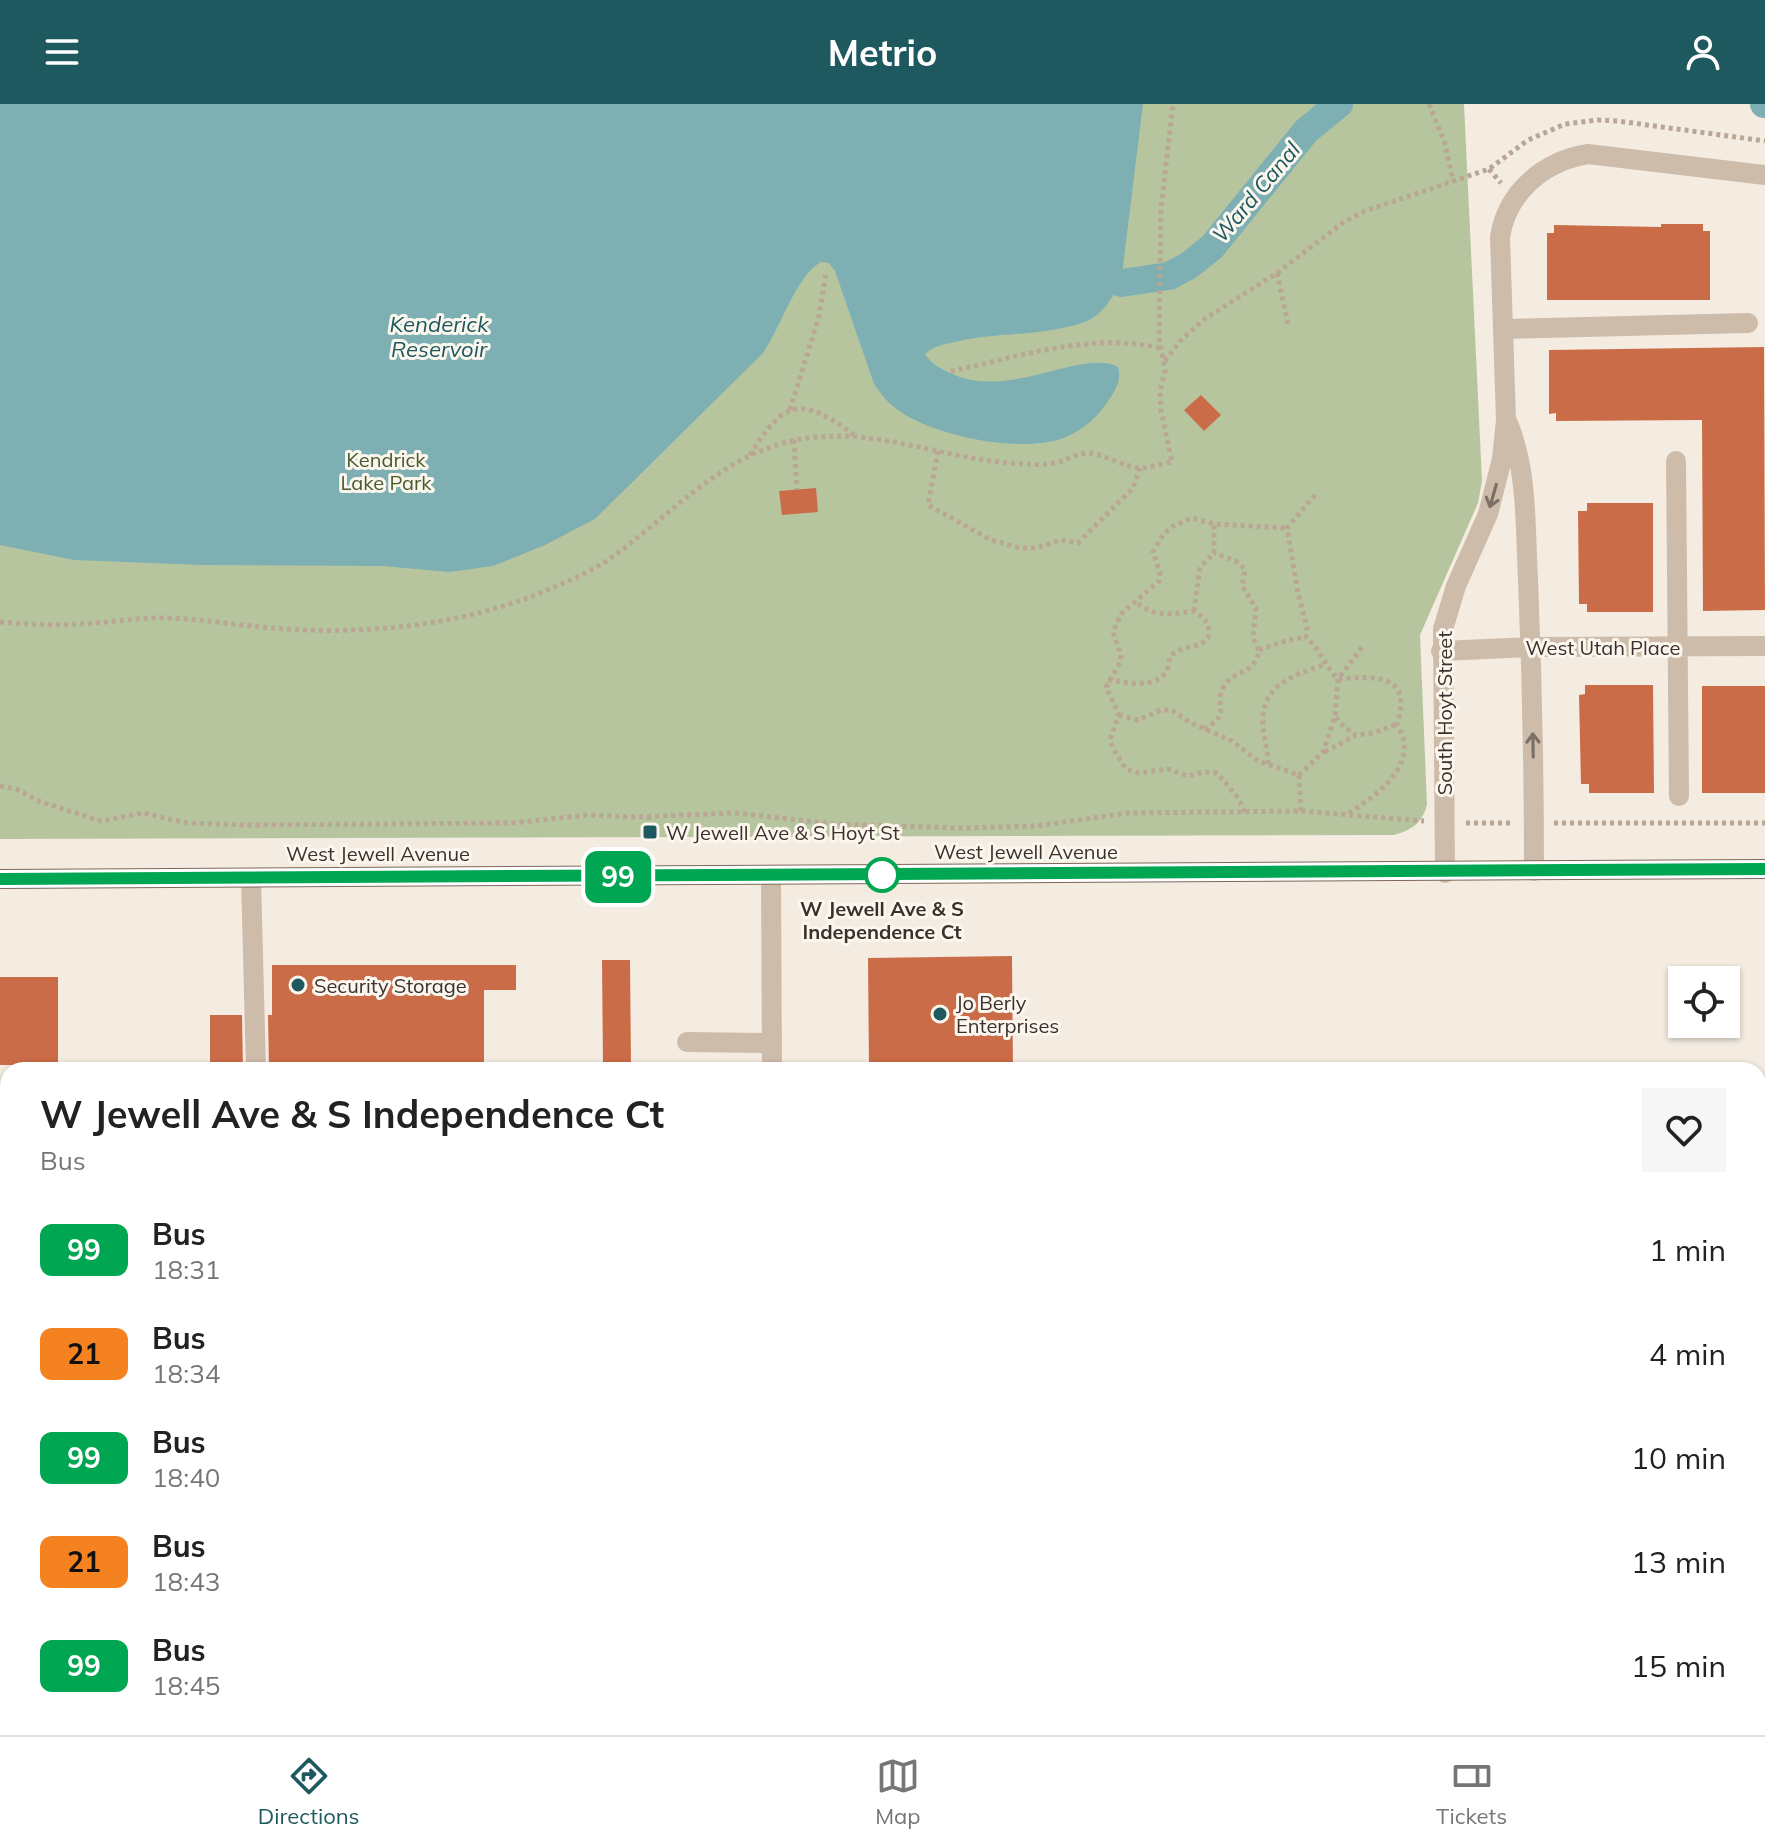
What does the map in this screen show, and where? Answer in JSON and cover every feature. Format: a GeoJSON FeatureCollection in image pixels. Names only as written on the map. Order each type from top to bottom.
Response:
{"type":"FeatureCollection","features":[{"type":"Feature","properties":{"kind":"main road","name":"West Jewell Avenue"},"geometry":{"type":"LineString","coordinates":[[0,879],[1765,869]]}},
{"type":"Feature","properties":{"kind":"street","name":"South Hoyt Street"},"geometry":{"type":"LineString","coordinates":[[1445,873],[1441,651],[1447,613],[1496,487],[1506,420],[1499,256],[1502,224],[1514,197],[1547,168],[1573,156],[1601,154],[1765,175]]}},
{"type":"Feature","properties":{"kind":"street"},"geometry":{"type":"LineString","coordinates":[[1503,329],[1748,323]]}},
{"type":"Feature","properties":{"kind":"street","name":"South Hoyt Street"},"geometry":{"type":"LineString","coordinates":[[1506,420],[1522,470],[1531,647],[1534,871]]}},
{"type":"Feature","properties":{"kind":"street"},"geometry":{"type":"LineString","coordinates":[[1676,461],[1679,796]]}},
{"type":"Feature","properties":{"kind":"street","name":"West Utah Place"},"geometry":{"type":"LineString","coordinates":[[1441,651],[1531,647],[1765,646]]}},
{"type":"Feature","properties":{"kind":"street"},"geometry":{"type":"LineString","coordinates":[[771,876],[772,1062]]}},
{"type":"Feature","properties":{"kind":"street"},"geometry":{"type":"LineString","coordinates":[[251,878],[256,1062]]}},
{"type":"Feature","properties":{"kind":"street"},"geometry":{"type":"LineString","coordinates":[[687,1042],[772,1043]]}},
{"type":"Feature","properties":{"kind":"path"},"geometry":{"type":"LineString","coordinates":[[0,622],[53,626],[161,618],[273,628],[335,629],[449,621],[501,608],[560,585],[604,562],[725,469],[749,456],[794,440],[826,436],[857,437],[989,461],[1030,464],[1058,462],[1083,453],[1093,453],[1140,468],[1172,462],[1161,410],[1164,361],[1159,338],[1159,247],[1173,104]]}},
{"type":"Feature","properties":{"kind":"path"},"geometry":{"type":"LineString","coordinates":[[1429,104],[1445,144],[1453,181]]}},
{"type":"Feature","properties":{"kind":"path"},"geometry":{"type":"LineString","coordinates":[[1164,361],[1203,320],[1277,273],[1344,222],[1365,211],[1489,169]]}},
{"type":"Feature","properties":{"kind":"path"},"geometry":{"type":"LineString","coordinates":[[790,410],[819,316],[826,273]]}},
{"type":"Feature","properties":{"kind":"path"},"geometry":{"type":"LineString","coordinates":[[1277,273],[1288,324]]}},
{"type":"Feature","properties":{"kind":"path"},"geometry":{"type":"LineString","coordinates":[[951,371],[1056,348],[1139,343],[1160,348]]}},
{"type":"Feature","properties":{"kind":"path"},"geometry":{"type":"LineString","coordinates":[[749,456],[773,420],[790,410],[814,410],[830,417],[857,437]]}},
{"type":"Feature","properties":{"kind":"path"},"geometry":{"type":"LineString","coordinates":[[794,440],[797,489]]}},
{"type":"Feature","properties":{"kind":"path"},"geometry":{"type":"LineString","coordinates":[[938,451],[928,505],[991,540],[1028,550],[1052,541],[1078,543],[1133,488],[1140,468]]}},
{"type":"Feature","properties":{"kind":"path"},"geometry":{"type":"LineString","coordinates":[[1306,637],[1307,627],[1287,528],[1315,495]]}},
{"type":"Feature","properties":{"kind":"path"},"geometry":{"type":"LineString","coordinates":[[1245,812],[1238,798],[1217,773],[1188,776],[1168,769],[1139,773],[1126,769],[1112,747],[1111,737],[1119,715],[1106,687],[1120,663],[1121,655],[1113,632],[1115,623],[1159,581],[1160,573],[1153,552],[1163,535],[1182,520],[1192,518],[1214,524],[1287,528]]}},
{"type":"Feature","properties":{"kind":"path"},"geometry":{"type":"LineString","coordinates":[[1194,611],[1200,567],[1214,553],[1214,524]]}},
{"type":"Feature","properties":{"kind":"path"},"geometry":{"type":"LineString","coordinates":[[1214,553],[1236,561],[1245,569],[1242,586],[1256,608],[1253,643],[1259,650]]}},
{"type":"Feature","properties":{"kind":"path"},"geometry":{"type":"LineString","coordinates":[[1108,680],[1136,683],[1158,679],[1167,669],[1170,656],[1204,642],[1210,629],[1207,622],[1194,611],[1163,615],[1145,609],[1136,602]]}},
{"type":"Feature","properties":{"kind":"path"},"geometry":{"type":"LineString","coordinates":[[1259,650],[1306,637]]}},
{"type":"Feature","properties":{"kind":"path"},"geometry":{"type":"LineString","coordinates":[[1306,637],[1317,648],[1324,665],[1338,679],[1381,679],[1397,687],[1403,703],[1397,724],[1403,734],[1405,755],[1386,787],[1347,815]]}},
{"type":"Feature","properties":{"kind":"path"},"geometry":{"type":"LineString","coordinates":[[1299,775],[1323,752],[1335,716],[1338,679],[1363,646]]}},
{"type":"Feature","properties":{"kind":"path"},"geometry":{"type":"LineString","coordinates":[[1204,729],[1214,724],[1222,712],[1221,693],[1225,685],[1253,666],[1259,650]]}},
{"type":"Feature","properties":{"kind":"path"},"geometry":{"type":"LineString","coordinates":[[1268,764],[1263,714],[1270,694],[1287,679],[1324,665]]}},
{"type":"Feature","properties":{"kind":"path"},"geometry":{"type":"LineString","coordinates":[[1119,715],[1138,720],[1166,709],[1232,741],[1258,761],[1299,775]]}},
{"type":"Feature","properties":{"kind":"path"},"geometry":{"type":"LineString","coordinates":[[1335,716],[1356,735]]}},
{"type":"Feature","properties":{"kind":"path"},"geometry":{"type":"LineString","coordinates":[[1323,752],[1356,735],[1373,733],[1397,724]]}},
{"type":"Feature","properties":{"kind":"path"},"geometry":{"type":"LineString","coordinates":[[1299,775],[1301,811]]}},
{"type":"Feature","properties":{"kind":"path"},"geometry":{"type":"LineString","coordinates":[[0,786],[16,789],[41,802],[101,821],[143,813],[187,823],[247,825],[512,823],[588,815],[736,813],[833,824],[962,828],[1036,826],[1128,813],[1301,811],[1412,821]]}},
{"type":"Feature","properties":{"kind":"path"},"geometry":{"type":"LineString","coordinates":[[649,816],[650,832]]}},
{"type":"Feature","properties":{"kind":"path"},"geometry":{"type":"LineString","coordinates":[[1471,823],[1509,823]]}},
{"type":"Feature","properties":{"kind":"path"},"geometry":{"type":"LineString","coordinates":[[1555,823],[1765,823]]}},
{"type":"Feature","properties":{"kind":"green space","name":"Kendrick Lake Park"},"geometry":{"type":"Polygon","coordinates":[[[0,104],[1464,104],[1482,481],[1478,503],[1420,635],[1427,805],[1422,817],[1411,828],[1394,835],[0,839],[0,104]]]}},
{"type":"Feature","properties":{"kind":"water","name":"Kenderick Reservoir"},"geometry":{"type":"Polygon","coordinates":[[[0,104],[1143,104],[1121,282],[1104,309],[1089,320],[1060,329],[960,341],[925,354],[942,369],[976,381],[1022,378],[1103,363],[1118,367],[1118,381],[1104,407],[1090,422],[1066,437],[1048,442],[1026,444],[977,440],[930,426],[894,407],[874,384],[835,271],[829,263],[821,262],[796,290],[763,353],[595,519],[545,545],[493,566],[449,572],[383,566],[202,565],[74,560],[0,545],[0,104]]]}},
{"type":"Feature","properties":{"kind":"building"},"geometry":{"type":"Polygon","coordinates":[[[1661,224],[1703,224],[1703,231],[1710,231],[1710,300],[1547,300],[1547,233],[1554,233],[1554,225],[1661,227],[1661,224]]]}},
{"type":"Feature","properties":{"kind":"building"},"geometry":{"type":"Polygon","coordinates":[[[1764,347],[1765,610],[1703,611],[1702,420],[1556,421],[1556,413],[1549,414],[1549,350],[1764,347]]]}},
{"type":"Feature","properties":{"kind":"building"},"geometry":{"type":"Polygon","coordinates":[[[1201,395],[1221,415],[1204,431],[1184,410],[1201,395]]]}},
{"type":"Feature","properties":{"kind":"building"},"geometry":{"type":"Polygon","coordinates":[[[816,488],[818,512],[782,515],[779,491],[816,488]]]}},
{"type":"Feature","properties":{"kind":"building"},"geometry":{"type":"Polygon","coordinates":[[[1587,503],[1653,503],[1653,612],[1587,612],[1587,604],[1579,604],[1578,511],[1587,511],[1587,503]]]}},
{"type":"Feature","properties":{"kind":"building"},"geometry":{"type":"Polygon","coordinates":[[[1585,685],[1653,685],[1654,793],[1589,793],[1589,784],[1581,784],[1579,695],[1585,694],[1585,685]]]}},
{"type":"Feature","properties":{"kind":"building"},"geometry":{"type":"Polygon","coordinates":[[[1702,686],[1765,686],[1765,793],[1702,793],[1702,686]]]}},
{"type":"Feature","properties":{"kind":"building","name":"Jo Berly Enterprises"},"geometry":{"type":"Polygon","coordinates":[[[1012,956],[1013,1062],[869,1062],[868,958],[1012,956]]]}},
{"type":"Feature","properties":{"kind":"building"},"geometry":{"type":"Polygon","coordinates":[[[602,960],[630,960],[631,1062],[603,1062],[602,960]]]}},
{"type":"Feature","properties":{"kind":"building"},"geometry":{"type":"Polygon","coordinates":[[[272,965],[516,965],[516,990],[484,990],[484,1062],[269,1062],[268,1015],[272,1015],[272,965]]]}},
{"type":"Feature","properties":{"kind":"building"},"geometry":{"type":"Polygon","coordinates":[[[0,977],[58,977],[58,1062],[0,1062],[0,977]]]}},
{"type":"Feature","properties":{"kind":"building"},"geometry":{"type":"Polygon","coordinates":[[[210,1015],[242,1015],[243,1062],[210,1062],[210,1015]]]}},
{"type":"Feature","properties":{"kind":"waterway","name":"Ward Canal"},"geometry":{"type":"LineString","coordinates":[[1121,283],[1169,276],[1212,247],[1306,131],[1339,104]]}},
{"type":"Feature","properties":{"kind":"bus line","name":"99"},"geometry":{"type":"LineString","coordinates":[[0,879],[1765,869]]}},
{"type":"Feature","properties":{"kind":"place","name":"W Jewell Ave & S Hoyt St"},"geometry":{"type":"Point","coordinates":[650,832]}},
{"type":"Feature","properties":{"kind":"place","name":"W Jewell Ave & S Independence Ct"},"geometry":{"type":"Point","coordinates":[882,875]}},
{"type":"Feature","properties":{"kind":"place","name":"Security Storage"},"geometry":{"type":"Point","coordinates":[298,985]}},
{"type":"Feature","properties":{"kind":"place","name":"Jo Berly Enterprises"},"geometry":{"type":"Point","coordinates":[940,1014]}}]}
